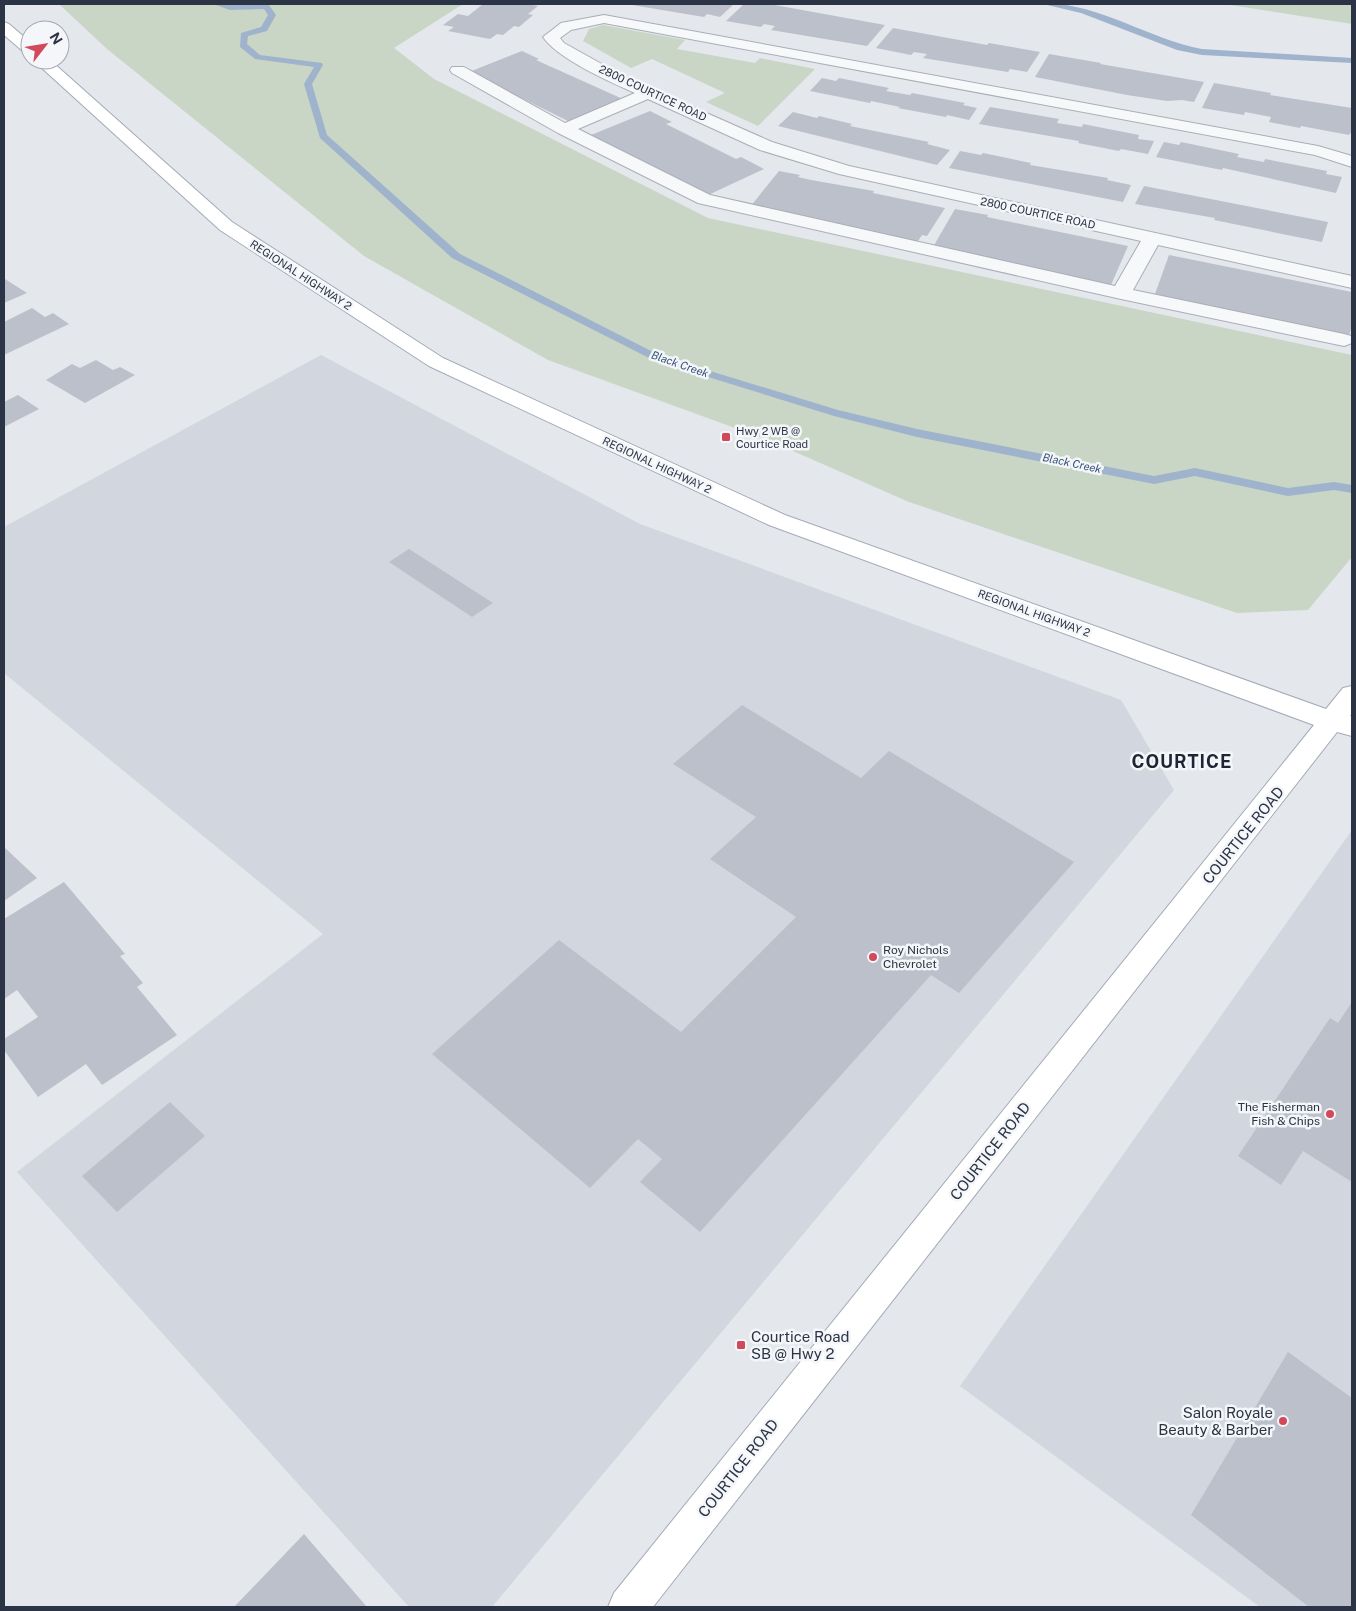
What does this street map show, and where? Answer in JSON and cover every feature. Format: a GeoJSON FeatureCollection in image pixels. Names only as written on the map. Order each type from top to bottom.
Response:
{"type":"FeatureCollection","features":[{"type":"Feature","properties":{"kind":"main road"},"geometry":{"type":"LineString","coordinates":[[4,27],[20,41]]}},
{"type":"Feature","properties":{"kind":"main road","name":"REGIONAL HIGHWAY 2"},"geometry":{"type":"LineString","coordinates":[[52,70],[226,226],[436,362],[776,520],[1342,723]]}},
{"type":"Feature","properties":{"kind":"main road","name":"COURTICE ROAD"},"geometry":{"type":"LineString","coordinates":[[628,1607],[1278,791],[1342,723],[1352,695]]}},
{"type":"Feature","properties":{"kind":"street","name":"2800 COURTICE ROAD"},"geometry":{"type":"LineString","coordinates":[[1352,162],[1318,151],[604,19],[566,26],[551,37],[559,46],[619,80],[766,146],[845,170],[1352,282]]}},
{"type":"Feature","properties":{"kind":"street"},"geometry":{"type":"LineString","coordinates":[[458,70],[564,129],[704,199],[1121,293],[1344,340]]}},
{"type":"Feature","properties":{"kind":"street"},"geometry":{"type":"LineString","coordinates":[[564,129],[648,93]]}},
{"type":"Feature","properties":{"kind":"street"},"geometry":{"type":"LineString","coordinates":[[1121,293],[1152,238]]}},
{"type":"Feature","properties":{"kind":"shaded area"},"geometry":{"type":"Polygon","coordinates":[[[321,355],[640,524],[1121,700],[1174,790],[492,1607],[409,1607],[17,1172],[323,934],[4,673],[4,527],[321,355]]]}},
{"type":"Feature","properties":{"kind":"shaded area"},"geometry":{"type":"Polygon","coordinates":[[[1352,830],[1352,1607],[1260,1607],[960,1386],[1352,830]]]}},
{"type":"Feature","properties":{"kind":"green space"},"geometry":{"type":"Polygon","coordinates":[[[59,4],[463,4],[394,48],[434,79],[708,218],[1352,355],[1352,557],[1308,610],[1237,613],[909,502],[768,440],[548,360],[364,256],[107,49],[59,4]]]}},
{"type":"Feature","properties":{"kind":"green space"},"geometry":{"type":"Polygon","coordinates":[[[1224,4],[1352,4],[1352,24],[1224,4]]]}},
{"type":"Feature","properties":{"kind":"green space"},"geometry":{"type":"Polygon","coordinates":[[[603,25],[685,40],[677,49],[755,63],[760,58],[815,69],[758,126],[706,102],[725,93],[652,59],[631,68],[583,41],[589,29],[603,25]]]}},
{"type":"Feature","properties":{"kind":"building"},"geometry":{"type":"Polygon","coordinates":[[[483,4],[534,4],[538,6],[528,14],[533,15],[519,27],[514,26],[503,35],[497,34],[490,39],[448,31],[454,27],[443,25],[458,14],[468,16],[483,4]]]}},
{"type":"Feature","properties":{"kind":"building"},"geometry":{"type":"Polygon","coordinates":[[[626,4],[734,4],[720,17],[707,14],[704,17],[626,4]]]}},
{"type":"Feature","properties":{"kind":"building"},"geometry":{"type":"Polygon","coordinates":[[[744,4],[769,4],[885,25],[867,46],[771,30],[775,26],[764,24],[761,27],[726,21],[744,4]]]}},
{"type":"Feature","properties":{"kind":"building"},"geometry":{"type":"Polygon","coordinates":[[[893,28],[987,45],[989,43],[1040,52],[1027,72],[1010,69],[1008,72],[923,58],[927,54],[914,52],[911,55],[876,48],[893,28]]]}},
{"type":"Feature","properties":{"kind":"building"},"geometry":{"type":"Polygon","coordinates":[[[522,51],[539,59],[536,60],[625,100],[572,123],[469,72],[522,51]]]}},
{"type":"Feature","properties":{"kind":"building"},"geometry":{"type":"Polygon","coordinates":[[[1049,54],[1204,82],[1194,102],[1182,100],[1167,101],[1127,95],[1035,77],[1049,54]]]}},
{"type":"Feature","properties":{"kind":"building"},"geometry":{"type":"Polygon","coordinates":[[[822,78],[836,81],[839,78],[889,88],[886,91],[910,95],[912,93],[965,103],[963,105],[977,108],[969,120],[810,91],[822,78]]]}},
{"type":"Feature","properties":{"kind":"building"},"geometry":{"type":"Polygon","coordinates":[[[1214,83],[1271,93],[1270,95],[1352,108],[1352,131],[1349,135],[1301,126],[1300,128],[1269,122],[1271,117],[1245,112],[1244,115],[1202,108],[1214,83]]]}},
{"type":"Feature","properties":{"kind":"building"},"geometry":{"type":"Polygon","coordinates":[[[990,107],[1059,119],[1057,123],[1082,127],[1083,124],[1139,135],[1138,139],[1154,141],[1148,154],[1121,149],[1119,151],[1078,143],[1079,141],[979,124],[990,107]]]}},
{"type":"Feature","properties":{"kind":"building"},"geometry":{"type":"Polygon","coordinates":[[[650,111],[672,122],[666,124],[736,159],[741,157],[764,169],[706,196],[591,135],[650,111]]]}},
{"type":"Feature","properties":{"kind":"building"},"geometry":{"type":"Polygon","coordinates":[[[793,112],[817,118],[819,116],[852,124],[850,126],[929,142],[927,144],[950,150],[937,165],[778,126],[793,112]]]}},
{"type":"Feature","properties":{"kind":"building"},"geometry":{"type":"Polygon","coordinates":[[[1164,142],[1179,145],[1181,142],[1239,154],[1237,157],[1264,162],[1265,159],[1327,171],[1326,174],[1342,177],[1336,193],[1223,168],[1222,170],[1156,157],[1164,142]]]}},
{"type":"Feature","properties":{"kind":"building"},"geometry":{"type":"Polygon","coordinates":[[[960,151],[981,155],[983,153],[1031,163],[1030,165],[1108,178],[1107,180],[1131,185],[1123,202],[949,168],[960,151]]]}},
{"type":"Feature","properties":{"kind":"building"},"geometry":{"type":"Polygon","coordinates":[[[779,171],[800,175],[798,177],[811,180],[874,191],[873,193],[945,208],[927,236],[922,235],[916,244],[750,207],[779,171]]]}},
{"type":"Feature","properties":{"kind":"building"},"geometry":{"type":"Polygon","coordinates":[[[1144,186],[1328,222],[1322,242],[1214,220],[1215,218],[1135,204],[1144,186]]]}},
{"type":"Feature","properties":{"kind":"building"},"geometry":{"type":"Polygon","coordinates":[[[955,209],[1128,246],[1111,285],[933,247],[955,209]]]}},
{"type":"Feature","properties":{"kind":"building"},"geometry":{"type":"Polygon","coordinates":[[[1169,255],[1352,292],[1352,326],[1349,336],[1155,294],[1169,255]]]}},
{"type":"Feature","properties":{"kind":"building"},"geometry":{"type":"Polygon","coordinates":[[[5,279],[27,293],[4,303],[5,279]]]}},
{"type":"Feature","properties":{"kind":"building"},"geometry":{"type":"Polygon","coordinates":[[[32,308],[45,317],[53,313],[69,324],[4,355],[4,322],[32,308]]]}},
{"type":"Feature","properties":{"kind":"building"},"geometry":{"type":"Polygon","coordinates":[[[96,360],[113,370],[120,367],[135,375],[85,403],[46,380],[72,364],[80,368],[96,360]]]}},
{"type":"Feature","properties":{"kind":"building"},"geometry":{"type":"Polygon","coordinates":[[[18,395],[39,409],[4,427],[4,402],[18,395]]]}},
{"type":"Feature","properties":{"kind":"building"},"geometry":{"type":"Polygon","coordinates":[[[409,549],[493,603],[472,617],[389,562],[409,549]]]}},
{"type":"Feature","properties":{"kind":"building","name":"Roy Nichols Chevrolet"},"geometry":{"type":"Polygon","coordinates":[[[742,705],[861,778],[889,751],[1074,862],[959,993],[931,975],[700,1232],[640,1182],[662,1159],[638,1139],[590,1188],[432,1054],[559,940],[681,1032],[796,917],[710,859],[756,817],[673,764],[742,705]]]}},
{"type":"Feature","properties":{"kind":"building"},"geometry":{"type":"Polygon","coordinates":[[[4,847],[37,878],[4,901],[4,847]]]}},
{"type":"Feature","properties":{"kind":"building"},"geometry":{"type":"Polygon","coordinates":[[[64,882],[125,954],[120,956],[143,983],[137,987],[177,1035],[102,1085],[86,1064],[38,1097],[4,1050],[4,1039],[38,1017],[17,990],[4,999],[4,919],[64,882]]]}},
{"type":"Feature","properties":{"kind":"building"},"geometry":{"type":"Polygon","coordinates":[[[1352,1002],[1352,1182],[1303,1151],[1281,1185],[1238,1156],[1330,1018],[1338,1023],[1352,1002]]]}},
{"type":"Feature","properties":{"kind":"building"},"geometry":{"type":"Polygon","coordinates":[[[170,1102],[205,1136],[117,1212],[82,1176],[170,1102]]]}},
{"type":"Feature","properties":{"kind":"building"},"geometry":{"type":"Polygon","coordinates":[[[1288,1352],[1352,1398],[1352,1607],[1309,1607],[1191,1515],[1288,1352]]]}},
{"type":"Feature","properties":{"kind":"building"},"geometry":{"type":"Polygon","coordinates":[[[304,1534],[367,1607],[234,1607],[304,1534]]]}},
{"type":"Feature","properties":{"kind":"waterway","name":"Black Creek"},"geometry":{"type":"LineString","coordinates":[[217,4],[230,8],[266,7],[272,15],[264,29],[244,35],[243,45],[258,57],[319,65],[308,84],[323,136],[456,256],[657,358],[834,413],[917,433],[1154,480],[1195,472],[1288,492],[1334,486],[1352,489]]}},
{"type":"Feature","properties":{"kind":"waterway"},"geometry":{"type":"LineString","coordinates":[[1047,4],[1083,11],[1180,48],[1202,52],[1352,61]]}},
{"type":"Feature","properties":{"kind":"place","name":"Hwy 2 WB @ Courtice Road"},"geometry":{"type":"Point","coordinates":[726,437]}},
{"type":"Feature","properties":{"kind":"place","name":"Roy Nichols Chevrolet"},"geometry":{"type":"Point","coordinates":[873,957]}},
{"type":"Feature","properties":{"kind":"place","name":"The Fisherman Fish & Chips"},"geometry":{"type":"Point","coordinates":[1330,1114]}},
{"type":"Feature","properties":{"kind":"place","name":"Courtice Road SB @ Hwy 2"},"geometry":{"type":"Point","coordinates":[741,1345]}},
{"type":"Feature","properties":{"kind":"place","name":"Salon Royale Beauty & Barber"},"geometry":{"type":"Point","coordinates":[1283,1421]}},
{"type":"Feature","properties":{"kind":"district","name":"COURTICE"},"geometry":{"type":"Point","coordinates":[1182,761]}}]}
